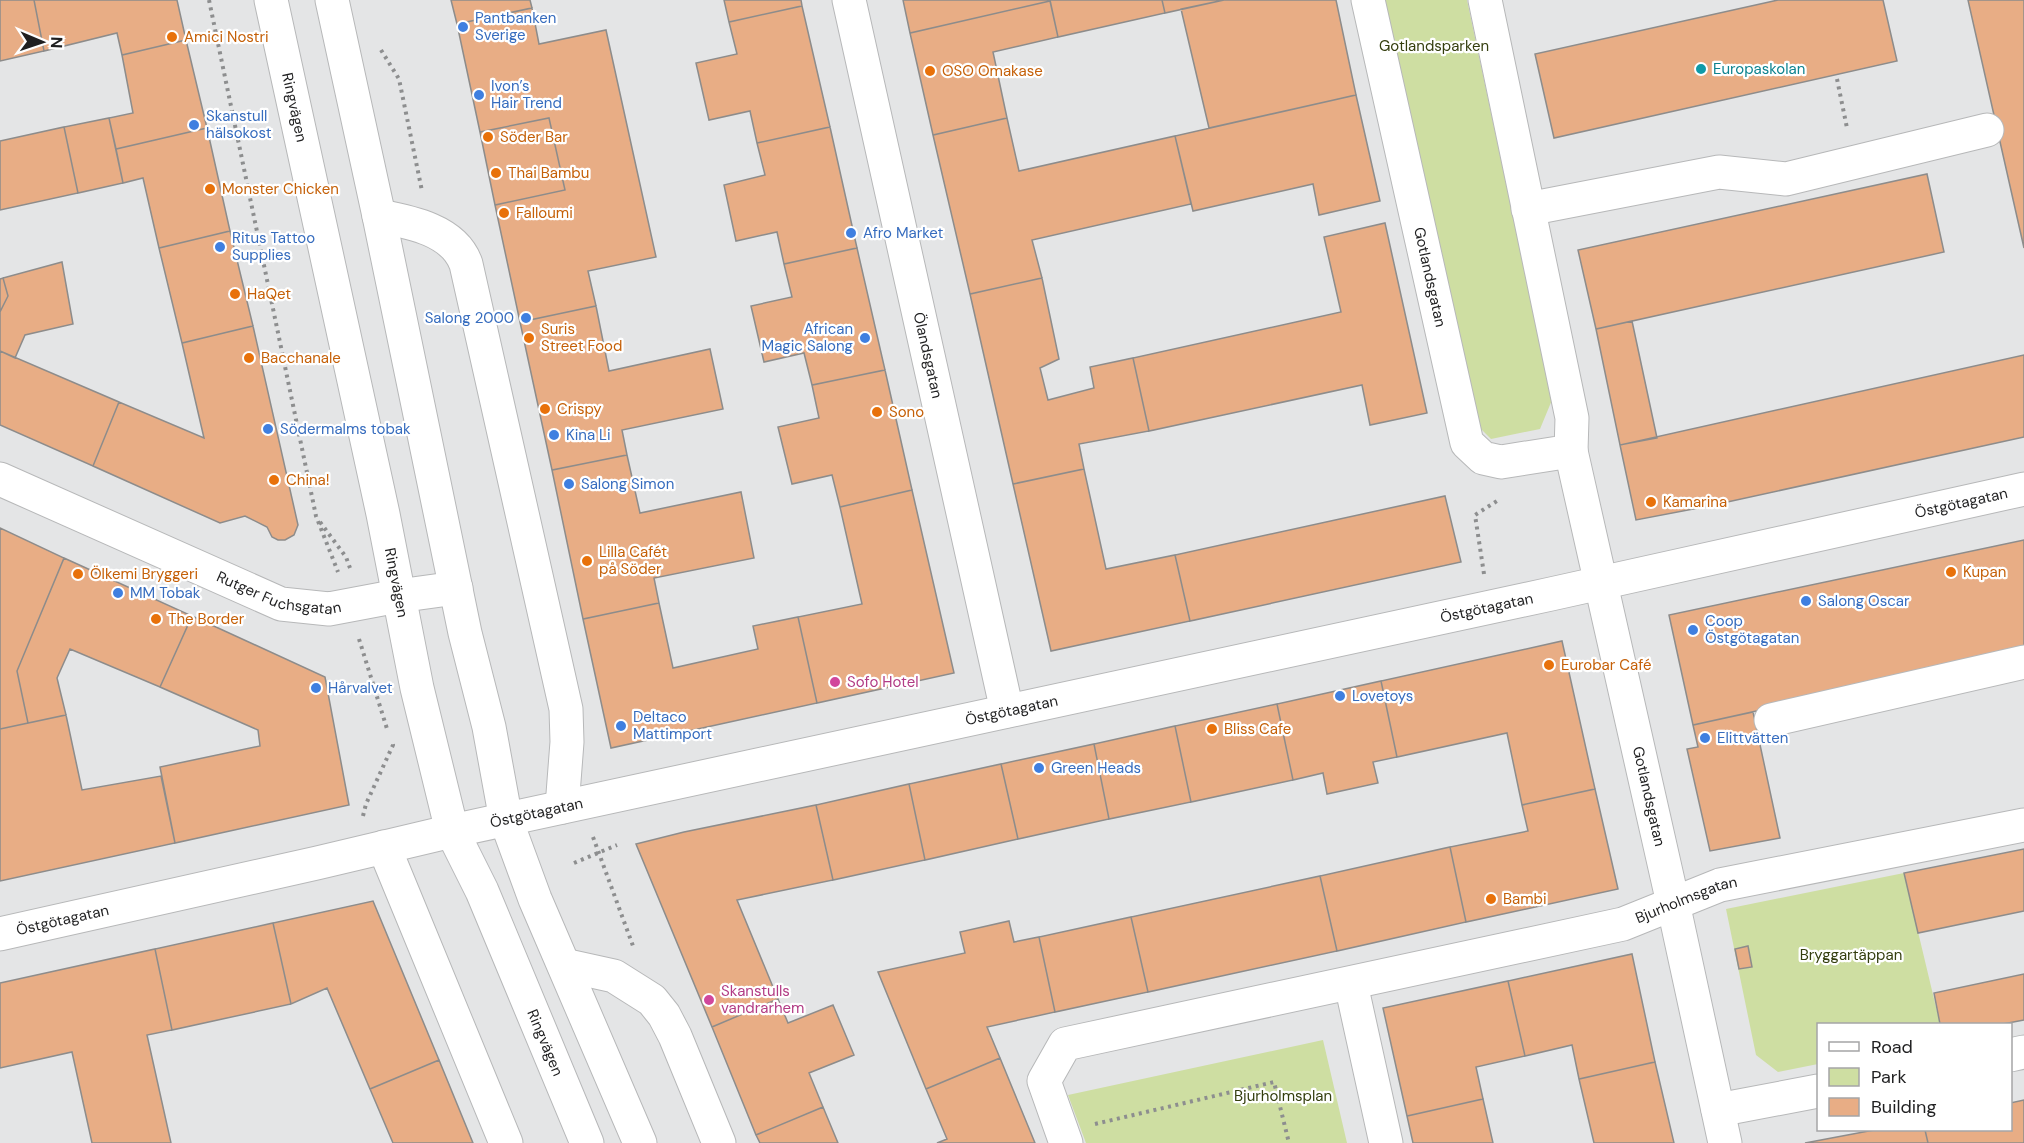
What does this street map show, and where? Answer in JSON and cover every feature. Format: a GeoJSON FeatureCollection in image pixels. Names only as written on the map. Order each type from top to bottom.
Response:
{"type":"FeatureCollection","features":[{"type":"Feature","properties":{"kind":"street","name":"Ringvägen"},"geometry":{"type":"LineString","coordinates":[[271,0],[383,514],[417,688],[452,831],[482,891],[587,1143]]}},
{"type":"Feature","properties":{"kind":"street"},"geometry":{"type":"LineString","coordinates":[[332,0],[456,588],[489,727],[506,820],[535,899],[640,1143]]}},
{"type":"Feature","properties":{"kind":"street","name":"Ölandsgatan"},"geometry":{"type":"LineString","coordinates":[[849,0],[1007,711]]}},
{"type":"Feature","properties":{"kind":"street","name":"Gotlandsgatan"},"geometry":{"type":"LineString","coordinates":[[1368,0],[1467,443],[1483,458],[1501,462],[1571,451]]}},
{"type":"Feature","properties":{"kind":"street","name":"Gotlandsgatan"},"geometry":{"type":"LineString","coordinates":[[1485,0],[1572,418],[1571,451],[1725,1143]]}},
{"type":"Feature","properties":{"kind":"street"},"geometry":{"type":"LineString","coordinates":[[1528,209],[1719,172],[1786,179],[1987,130]]}},
{"type":"Feature","properties":{"kind":"street"},"geometry":{"type":"LineString","coordinates":[[379,216],[414,223],[430,230],[457,249],[466,264],[566,708],[567,742],[562,807]]}},
{"type":"Feature","properties":{"kind":"street","name":"Rutger Fuchsgatan"},"geometry":{"type":"LineString","coordinates":[[0,479],[281,604],[329,609],[348,604],[456,588]]}},
{"type":"Feature","properties":{"kind":"street","name":"Östgötagatan"},"geometry":{"type":"LineString","coordinates":[[0,934],[452,831],[2024,489]]}},
{"type":"Feature","properties":{"kind":"street"},"geometry":{"type":"LineString","coordinates":[[1771,720],[2024,662]]}},
{"type":"Feature","properties":{"kind":"street","name":"Bjurholmsgatan"},"geometry":{"type":"LineString","coordinates":[[1351,984],[1623,924],[1720,885],[2024,825]]}},
{"type":"Feature","properties":{"kind":"street"},"geometry":{"type":"LineString","coordinates":[[384,847],[506,1143]]}},
{"type":"Feature","properties":{"kind":"street"},"geometry":{"type":"LineString","coordinates":[[564,965],[614,976],[652,1000],[664,1015],[675,1036],[719,1143]]}},
{"type":"Feature","properties":{"kind":"street"},"geometry":{"type":"LineString","coordinates":[[1064,1137],[1044,1082],[1065,1044],[1351,984],[1386,1143]]}},
{"type":"Feature","properties":{"kind":"street"},"geometry":{"type":"LineString","coordinates":[[1718,1110],[1817,1091]]}},
{"type":"Feature","properties":{"kind":"path"},"geometry":{"type":"LineString","coordinates":[[209,0],[316,516],[336,564],[393,745],[366,804],[362,820]]}},
{"type":"Feature","properties":{"kind":"path"},"geometry":{"type":"LineString","coordinates":[[379,46],[399,79],[430,230]]}},
{"type":"Feature","properties":{"kind":"path"},"geometry":{"type":"LineString","coordinates":[[1837,79],[1854,161]]}},
{"type":"Feature","properties":{"kind":"path"},"geometry":{"type":"LineString","coordinates":[[562,807],[592,836],[633,947]]}},
{"type":"Feature","properties":{"kind":"path"},"geometry":{"type":"LineString","coordinates":[[574,863],[617,845]]}},
{"type":"Feature","properties":{"kind":"path"},"geometry":{"type":"LineString","coordinates":[[1064,1137],[1274,1082],[1289,1143]]}},
{"type":"Feature","properties":{"kind":"green space","name":"Gotlandsparken"},"geometry":{"type":"Polygon","coordinates":[[[1380,0],[1467,0],[1552,400],[1540,429],[1491,439],[1471,419],[1380,0]]]}},
{"type":"Feature","properties":{"kind":"green space","name":"Bryggartäppan"},"geometry":{"type":"Polygon","coordinates":[[[1904,873],[1940,1023],[1817,1023],[1817,1064],[1778,1072],[1756,1055],[1726,909],[1904,873]]]}},
{"type":"Feature","properties":{"kind":"green space","name":"Bjurholmsplan"},"geometry":{"type":"Polygon","coordinates":[[[1323,1040],[1347,1143],[1086,1143],[1068,1095],[1323,1040]]]}},
{"type":"Feature","properties":{"kind":"building"},"geometry":{"type":"Polygon","coordinates":[[[0,0],[34,0],[44,51],[0,61],[0,0]]]}},
{"type":"Feature","properties":{"kind":"building"},"geometry":{"type":"Polygon","coordinates":[[[34,0],[177,0],[186,40],[122,55],[117,33],[44,51],[34,0]]]}},
{"type":"Feature","properties":{"kind":"building"},"geometry":{"type":"Polygon","coordinates":[[[451,0],[530,0],[532,8],[457,24],[451,0]]]}},
{"type":"Feature","properties":{"kind":"building"},"geometry":{"type":"Polygon","coordinates":[[[724,0],[801,0],[802,6],[729,22],[724,0]]]}},
{"type":"Feature","properties":{"kind":"building"},"geometry":{"type":"Polygon","coordinates":[[[903,0],[1050,0],[1050,1],[910,33],[903,0]]]}},
{"type":"Feature","properties":{"kind":"building"},"geometry":{"type":"Polygon","coordinates":[[[1050,0],[1162,0],[1165,13],[1058,37],[1050,0]]]}},
{"type":"Feature","properties":{"kind":"building"},"geometry":{"type":"Polygon","coordinates":[[[1162,0],[1224,0],[1165,13],[1162,0]]]}},
{"type":"Feature","properties":{"kind":"building"},"geometry":{"type":"Polygon","coordinates":[[[1224,0],[1336,0],[1356,95],[1209,128],[1181,9],[1224,0]]]}},
{"type":"Feature","properties":{"kind":"building","name":"Europaskolan"},"geometry":{"type":"Polygon","coordinates":[[[1778,0],[1883,0],[1897,61],[1554,138],[1535,54],[1778,0]]]}},
{"type":"Feature","properties":{"kind":"building"},"geometry":{"type":"Polygon","coordinates":[[[1968,0],[2024,0],[2024,248],[1968,0]]]}},
{"type":"Feature","properties":{"kind":"building"},"geometry":{"type":"Polygon","coordinates":[[[1050,1],[1058,37],[993,52],[1007,118],[933,135],[910,33],[1050,1]]]}},
{"type":"Feature","properties":{"kind":"building"},"geometry":{"type":"Polygon","coordinates":[[[802,6],[830,127],[757,143],[750,111],[709,120],[696,63],[737,54],[729,22],[802,6]]]}},
{"type":"Feature","properties":{"kind":"building"},"geometry":{"type":"Polygon","coordinates":[[[532,8],[539,44],[606,30],[656,257],[588,271],[596,306],[520,322],[495,205],[565,190],[549,118],[480,132],[457,24],[532,8]]]}},
{"type":"Feature","properties":{"kind":"building"},"geometry":{"type":"Polygon","coordinates":[[[186,40],[207,128],[116,149],[109,118],[133,113],[122,55],[186,40]]]}},
{"type":"Feature","properties":{"kind":"building"},"geometry":{"type":"Polygon","coordinates":[[[1356,95],[1380,201],[1319,215],[1313,184],[1193,211],[1175,136],[1356,95]]]}},
{"type":"Feature","properties":{"kind":"building"},"geometry":{"type":"Polygon","coordinates":[[[109,118],[123,183],[78,193],[64,127],[109,118]]]}},
{"type":"Feature","properties":{"kind":"building"},"geometry":{"type":"Polygon","coordinates":[[[549,118],[565,190],[495,205],[480,132],[549,118]]]}},
{"type":"Feature","properties":{"kind":"building"},"geometry":{"type":"Polygon","coordinates":[[[1007,118],[1019,171],[1175,136],[1191,204],[1032,240],[1042,278],[970,294],[933,135],[1007,118]]]}},
{"type":"Feature","properties":{"kind":"building"},"geometry":{"type":"Polygon","coordinates":[[[64,127],[78,193],[0,210],[0,141],[64,127]]]}},
{"type":"Feature","properties":{"kind":"building"},"geometry":{"type":"Polygon","coordinates":[[[830,127],[857,248],[784,264],[777,232],[736,241],[724,185],[765,175],[757,143],[830,127]]]}},
{"type":"Feature","properties":{"kind":"building"},"geometry":{"type":"Polygon","coordinates":[[[207,128],[230,231],[159,248],[143,178],[123,183],[116,149],[207,128]]]}},
{"type":"Feature","properties":{"kind":"building"},"geometry":{"type":"Polygon","coordinates":[[[1927,174],[1944,252],[1596,329],[1578,250],[1927,174]]]}},
{"type":"Feature","properties":{"kind":"building"},"geometry":{"type":"Polygon","coordinates":[[[1385,223],[1427,413],[1370,425],[1362,385],[1149,431],[1133,358],[1341,312],[1324,237],[1385,223]]]}},
{"type":"Feature","properties":{"kind":"building"},"geometry":{"type":"Polygon","coordinates":[[[230,231],[253,326],[182,343],[159,248],[230,231]]]}},
{"type":"Feature","properties":{"kind":"building"},"geometry":{"type":"Polygon","coordinates":[[[857,248],[885,370],[812,385],[804,353],[764,362],[751,306],[792,297],[784,264],[857,248]]]}},
{"type":"Feature","properties":{"kind":"building"},"geometry":{"type":"Polygon","coordinates":[[[62,262],[73,324],[25,335],[15,358],[0,351],[0,312],[8,296],[3,278],[62,262]]]}},
{"type":"Feature","properties":{"kind":"building"},"geometry":{"type":"Polygon","coordinates":[[[3,278],[8,296],[0,312],[0,279],[3,278]]]}},
{"type":"Feature","properties":{"kind":"building"},"geometry":{"type":"Polygon","coordinates":[[[1042,278],[1059,359],[1040,368],[1048,400],[1094,388],[1090,367],[1133,358],[1149,431],[1079,444],[1084,469],[1013,484],[970,294],[1042,278]]]}},
{"type":"Feature","properties":{"kind":"building"},"geometry":{"type":"Polygon","coordinates":[[[596,306],[609,371],[710,349],[723,409],[622,430],[627,455],[552,470],[520,322],[596,306]]]}},
{"type":"Feature","properties":{"kind":"building"},"geometry":{"type":"Polygon","coordinates":[[[1632,321],[1657,438],[1620,445],[1596,329],[1632,321]]]}},
{"type":"Feature","properties":{"kind":"building"},"geometry":{"type":"Polygon","coordinates":[[[253,326],[298,525],[294,535],[285,540],[272,537],[267,527],[245,516],[220,523],[93,466],[119,402],[204,438],[182,343],[253,326]]]}},
{"type":"Feature","properties":{"kind":"building"},"geometry":{"type":"Polygon","coordinates":[[[0,351],[119,402],[93,466],[0,425],[0,351]]]}},
{"type":"Feature","properties":{"kind":"building"},"geometry":{"type":"Polygon","coordinates":[[[2024,355],[2024,437],[1636,520],[1620,445],[2024,355]]]}},
{"type":"Feature","properties":{"kind":"building"},"geometry":{"type":"Polygon","coordinates":[[[885,370],[912,490],[840,507],[832,475],[792,484],[778,427],[819,418],[812,385],[885,370]]]}},
{"type":"Feature","properties":{"kind":"building"},"geometry":{"type":"Polygon","coordinates":[[[627,455],[640,513],[741,492],[754,558],[654,578],[659,603],[583,619],[552,470],[627,455]]]}},
{"type":"Feature","properties":{"kind":"building"},"geometry":{"type":"Polygon","coordinates":[[[1084,469],[1106,569],[1175,555],[1190,621],[1051,651],[1013,484],[1084,469]]]}},
{"type":"Feature","properties":{"kind":"building"},"geometry":{"type":"Polygon","coordinates":[[[912,490],[954,673],[817,703],[798,617],[862,604],[840,507],[912,490]]]}},
{"type":"Feature","properties":{"kind":"building"},"geometry":{"type":"Polygon","coordinates":[[[1445,496],[1461,562],[1190,621],[1175,555],[1445,496]]]}},
{"type":"Feature","properties":{"kind":"building"},"geometry":{"type":"Polygon","coordinates":[[[0,528],[64,558],[17,671],[28,723],[0,729],[0,528]]]}},
{"type":"Feature","properties":{"kind":"building"},"geometry":{"type":"Polygon","coordinates":[[[2024,540],[2024,652],[1693,725],[1669,615],[2024,540]]]}},
{"type":"Feature","properties":{"kind":"building"},"geometry":{"type":"Polygon","coordinates":[[[64,558],[192,616],[160,687],[70,649],[57,678],[66,715],[28,723],[17,671],[64,558]]]}},
{"type":"Feature","properties":{"kind":"building"},"geometry":{"type":"Polygon","coordinates":[[[659,603],[673,668],[758,649],[753,626],[798,617],[817,703],[611,748],[583,619],[659,603]]]}},
{"type":"Feature","properties":{"kind":"building"},"geometry":{"type":"Polygon","coordinates":[[[192,616],[325,677],[349,805],[175,843],[160,767],[260,746],[258,730],[160,687],[192,616]]]}},
{"type":"Feature","properties":{"kind":"building"},"geometry":{"type":"Polygon","coordinates":[[[1562,641],[1595,789],[1522,805],[1507,733],[1397,757],[1381,681],[1562,641]]]}},
{"type":"Feature","properties":{"kind":"building"},"geometry":{"type":"Polygon","coordinates":[[[1381,681],[1397,757],[1373,762],[1378,783],[1327,794],[1323,773],[1293,780],[1277,704],[1381,681]]]}},
{"type":"Feature","properties":{"kind":"building"},"geometry":{"type":"Polygon","coordinates":[[[1277,704],[1293,780],[1191,802],[1175,726],[1277,704]]]}},
{"type":"Feature","properties":{"kind":"building"},"geometry":{"type":"Polygon","coordinates":[[[1753,712],[1780,838],[1710,851],[1687,749],[1698,747],[1693,725],[1753,712]]]}},
{"type":"Feature","properties":{"kind":"building"},"geometry":{"type":"Polygon","coordinates":[[[66,715],[82,790],[161,776],[175,843],[0,881],[0,729],[66,715]]]}},
{"type":"Feature","properties":{"kind":"building"},"geometry":{"type":"Polygon","coordinates":[[[1175,726],[1191,802],[1109,819],[1094,744],[1175,726]]]}},
{"type":"Feature","properties":{"kind":"building"},"geometry":{"type":"Polygon","coordinates":[[[1094,744],[1109,819],[1018,839],[1001,764],[1094,744]]]}},
{"type":"Feature","properties":{"kind":"building"},"geometry":{"type":"Polygon","coordinates":[[[1001,764],[1018,839],[925,860],[909,784],[1001,764]]]}},
{"type":"Feature","properties":{"kind":"building"},"geometry":{"type":"Polygon","coordinates":[[[909,784],[925,860],[833,880],[816,805],[909,784]]]}},
{"type":"Feature","properties":{"kind":"building"},"geometry":{"type":"Polygon","coordinates":[[[1595,789],[1618,889],[1466,922],[1450,847],[1528,831],[1522,805],[1595,789]]]}},
{"type":"Feature","properties":{"kind":"building"},"geometry":{"type":"Polygon","coordinates":[[[816,805],[833,880],[737,900],[778,999],[712,1027],[636,844],[816,805]]]}},
{"type":"Feature","properties":{"kind":"building"},"geometry":{"type":"Polygon","coordinates":[[[1450,847],[1466,922],[1337,951],[1320,876],[1450,847]]]}},
{"type":"Feature","properties":{"kind":"building"},"geometry":{"type":"Polygon","coordinates":[[[2024,849],[2024,911],[1918,933],[1904,873],[2024,849]]]}},
{"type":"Feature","properties":{"kind":"building"},"geometry":{"type":"Polygon","coordinates":[[[1320,876],[1337,951],[1148,992],[1131,917],[1320,876]]]}},
{"type":"Feature","properties":{"kind":"building"},"geometry":{"type":"Polygon","coordinates":[[[373,901],[439,1060],[370,1089],[327,988],[291,1004],[273,923],[373,901]]]}},
{"type":"Feature","properties":{"kind":"building"},"geometry":{"type":"Polygon","coordinates":[[[1131,917],[1148,992],[1055,1012],[1039,937],[1131,917]]]}},
{"type":"Feature","properties":{"kind":"building"},"geometry":{"type":"Polygon","coordinates":[[[1009,921],[1014,942],[1039,937],[1055,1012],[987,1027],[1000,1058],[926,1089],[878,972],[965,953],[960,932],[1009,921]]]}},
{"type":"Feature","properties":{"kind":"building"},"geometry":{"type":"Polygon","coordinates":[[[273,923],[291,1004],[172,1030],[155,949],[273,923]]]}},
{"type":"Feature","properties":{"kind":"building"},"geometry":{"type":"Polygon","coordinates":[[[1748,946],[1752,967],[1739,969],[1735,949],[1748,946]]]}},
{"type":"Feature","properties":{"kind":"building"},"geometry":{"type":"Polygon","coordinates":[[[155,949],[172,1030],[147,1035],[171,1143],[92,1143],[72,1052],[0,1068],[0,983],[155,949]]]}},
{"type":"Feature","properties":{"kind":"building"},"geometry":{"type":"Polygon","coordinates":[[[1632,954],[1655,1062],[1579,1079],[1572,1045],[1525,1056],[1508,981],[1632,954]]]}},
{"type":"Feature","properties":{"kind":"building"},"geometry":{"type":"Polygon","coordinates":[[[2024,974],[2024,1020],[2008,1023],[1940,1023],[1934,993],[2024,974]]]}},
{"type":"Feature","properties":{"kind":"building"},"geometry":{"type":"Polygon","coordinates":[[[1508,981],[1525,1056],[1476,1067],[1483,1099],[1407,1116],[1383,1008],[1508,981]]]}},
{"type":"Feature","properties":{"kind":"building"},"geometry":{"type":"Polygon","coordinates":[[[778,999],[788,1023],[833,1005],[854,1055],[809,1073],[823,1107],[756,1135],[712,1027],[778,999]]]}},
{"type":"Feature","properties":{"kind":"building"},"geometry":{"type":"Polygon","coordinates":[[[1000,1058],[1035,1143],[937,1143],[947,1139],[926,1089],[1000,1058]]]}},
{"type":"Feature","properties":{"kind":"building"},"geometry":{"type":"Polygon","coordinates":[[[439,1060],[473,1143],[393,1143],[370,1089],[439,1060]]]}},
{"type":"Feature","properties":{"kind":"building"},"geometry":{"type":"Polygon","coordinates":[[[1655,1062],[1674,1143],[1594,1143],[1579,1079],[1655,1062]]]}},
{"type":"Feature","properties":{"kind":"building"},"geometry":{"type":"Polygon","coordinates":[[[1483,1099],[1493,1143],[1413,1143],[1407,1116],[1483,1099]]]}},
{"type":"Feature","properties":{"kind":"building"},"geometry":{"type":"Polygon","coordinates":[[[2024,1100],[2024,1143],[1928,1143],[1925,1131],[2012,1131],[2012,1103],[2024,1100]]]}},
{"type":"Feature","properties":{"kind":"building"},"geometry":{"type":"Polygon","coordinates":[[[823,1107],[838,1143],[760,1143],[756,1135],[823,1107]]]}},
{"type":"Feature","properties":{"kind":"building"},"geometry":{"type":"Polygon","coordinates":[[[1869,1131],[1925,1131],[1928,1143],[1805,1143],[1869,1131]]]}},
{"type":"Feature","properties":{"kind":"place","name":"Pantbanken Sverige"},"geometry":{"type":"Point","coordinates":[463,27]}},
{"type":"Feature","properties":{"kind":"place","name":"Amici Nostri"},"geometry":{"type":"Point","coordinates":[172,37]}},
{"type":"Feature","properties":{"kind":"place","name":"Europaskolan"},"geometry":{"type":"Point","coordinates":[1701,69]}},
{"type":"Feature","properties":{"kind":"place","name":"OSO Omakase"},"geometry":{"type":"Point","coordinates":[930,71]}},
{"type":"Feature","properties":{"kind":"place","name":"Ivon’s Hair Trend"},"geometry":{"type":"Point","coordinates":[479,95]}},
{"type":"Feature","properties":{"kind":"place","name":"Skanstull hälsokost"},"geometry":{"type":"Point","coordinates":[194,125]}},
{"type":"Feature","properties":{"kind":"place","name":"Söder Bar"},"geometry":{"type":"Point","coordinates":[488,137]}},
{"type":"Feature","properties":{"kind":"place","name":"Thai Bambu"},"geometry":{"type":"Point","coordinates":[496,173]}},
{"type":"Feature","properties":{"kind":"place","name":"Monster Chicken"},"geometry":{"type":"Point","coordinates":[210,189]}},
{"type":"Feature","properties":{"kind":"place","name":"Falloumi"},"geometry":{"type":"Point","coordinates":[504,213]}},
{"type":"Feature","properties":{"kind":"place","name":"Afro Market"},"geometry":{"type":"Point","coordinates":[851,233]}},
{"type":"Feature","properties":{"kind":"place","name":"Ritus Tattoo Supplies"},"geometry":{"type":"Point","coordinates":[220,247]}},
{"type":"Feature","properties":{"kind":"place","name":"HaQet"},"geometry":{"type":"Point","coordinates":[235,294]}},
{"type":"Feature","properties":{"kind":"place","name":"Salong 2000"},"geometry":{"type":"Point","coordinates":[526,318]}},
{"type":"Feature","properties":{"kind":"place","name":"Suris Street Food"},"geometry":{"type":"Point","coordinates":[529,338]}},
{"type":"Feature","properties":{"kind":"place","name":"African Magic Salong"},"geometry":{"type":"Point","coordinates":[865,338]}},
{"type":"Feature","properties":{"kind":"place","name":"Bacchanale"},"geometry":{"type":"Point","coordinates":[249,358]}},
{"type":"Feature","properties":{"kind":"place","name":"Crispy"},"geometry":{"type":"Point","coordinates":[545,409]}},
{"type":"Feature","properties":{"kind":"place","name":"Sono"},"geometry":{"type":"Point","coordinates":[877,412]}},
{"type":"Feature","properties":{"kind":"place","name":"Södermalms tobak"},"geometry":{"type":"Point","coordinates":[268,429]}},
{"type":"Feature","properties":{"kind":"place","name":"Kina Li"},"geometry":{"type":"Point","coordinates":[554,435]}},
{"type":"Feature","properties":{"kind":"place","name":"China!"},"geometry":{"type":"Point","coordinates":[274,480]}},
{"type":"Feature","properties":{"kind":"place","name":"Salong Simon"},"geometry":{"type":"Point","coordinates":[569,484]}},
{"type":"Feature","properties":{"kind":"place","name":"Kamarina"},"geometry":{"type":"Point","coordinates":[1651,502]}},
{"type":"Feature","properties":{"kind":"place","name":"Lilla Cafét på Söder"},"geometry":{"type":"Point","coordinates":[587,561]}},
{"type":"Feature","properties":{"kind":"place","name":"Kupan"},"geometry":{"type":"Point","coordinates":[1951,572]}},
{"type":"Feature","properties":{"kind":"place","name":"Ölkemi Bryggeri"},"geometry":{"type":"Point","coordinates":[78,574]}},
{"type":"Feature","properties":{"kind":"place","name":"MM Tobak"},"geometry":{"type":"Point","coordinates":[118,593]}},
{"type":"Feature","properties":{"kind":"place","name":"Salong Oscar"},"geometry":{"type":"Point","coordinates":[1806,601]}},
{"type":"Feature","properties":{"kind":"place","name":"The Border"},"geometry":{"type":"Point","coordinates":[156,619]}},
{"type":"Feature","properties":{"kind":"place","name":"Coop Östgötagatan"},"geometry":{"type":"Point","coordinates":[1693,630]}},
{"type":"Feature","properties":{"kind":"place","name":"Eurobar Café"},"geometry":{"type":"Point","coordinates":[1549,665]}},
{"type":"Feature","properties":{"kind":"place","name":"Sofo Hotel"},"geometry":{"type":"Point","coordinates":[835,682]}},
{"type":"Feature","properties":{"kind":"place","name":"Hårvalvet"},"geometry":{"type":"Point","coordinates":[316,688]}},
{"type":"Feature","properties":{"kind":"place","name":"Lovetoys"},"geometry":{"type":"Point","coordinates":[1340,696]}},
{"type":"Feature","properties":{"kind":"place","name":"Deltaco Mattimport"},"geometry":{"type":"Point","coordinates":[621,726]}},
{"type":"Feature","properties":{"kind":"place","name":"Bliss Cafe"},"geometry":{"type":"Point","coordinates":[1212,729]}},
{"type":"Feature","properties":{"kind":"place","name":"Elittvätten"},"geometry":{"type":"Point","coordinates":[1705,738]}},
{"type":"Feature","properties":{"kind":"place","name":"Green Heads"},"geometry":{"type":"Point","coordinates":[1039,768]}},
{"type":"Feature","properties":{"kind":"place","name":"Bambi"},"geometry":{"type":"Point","coordinates":[1491,899]}},
{"type":"Feature","properties":{"kind":"place","name":"Skanstulls vandrarhem"},"geometry":{"type":"Point","coordinates":[709,1000]}}]}
